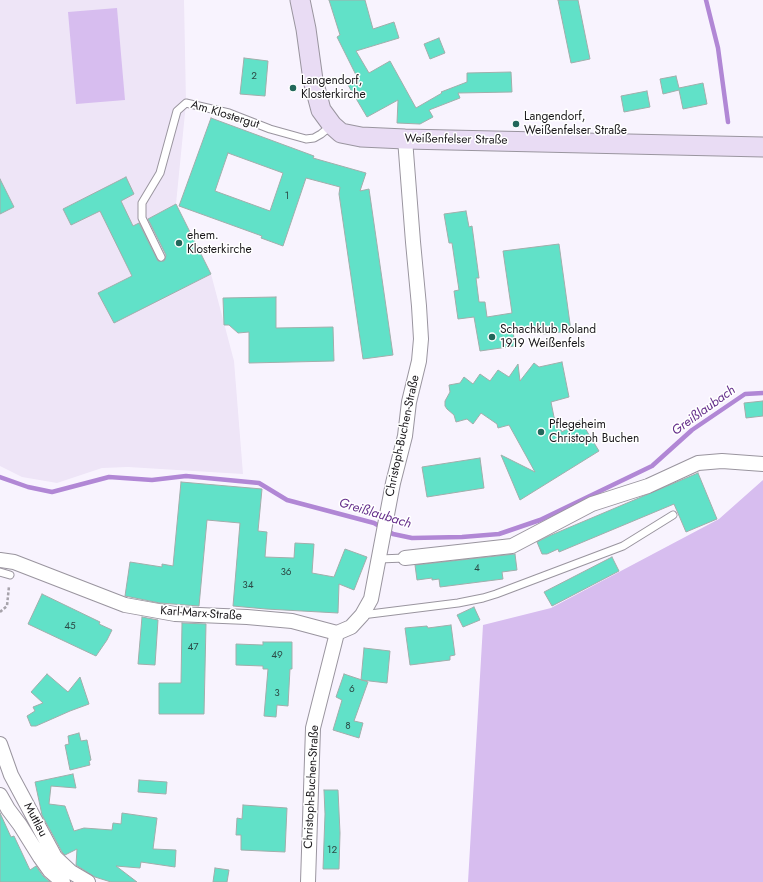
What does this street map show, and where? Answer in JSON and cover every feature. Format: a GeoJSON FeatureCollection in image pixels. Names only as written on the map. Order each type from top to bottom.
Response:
{"type":"FeatureCollection","features":[{"type":"Feature","properties":{"kind":"street","name":"Weißenfelser Straße"},"geometry":{"type":"LineString","coordinates":[[300,0],[306,29],[313,80],[321,110],[332,125],[341,133],[361,137],[405,139],[763,147]]}},
{"type":"Feature","properties":{"kind":"street","name":"Christoph-Buchen-Straße"},"geometry":{"type":"LineString","coordinates":[[308,882],[313,728],[337,633],[351,626],[362,615],[371,599],[396,470],[405,436],[409,402],[419,360],[421,339],[405,139]]}},
{"type":"Feature","properties":{"kind":"street"},"geometry":{"type":"LineString","coordinates":[[405,558],[512,546],[592,504],[648,486],[698,463],[722,461],[763,464]]}},
{"type":"Feature","properties":{"kind":"street","name":"Karl-Marx-Straße"},"geometry":{"type":"LineString","coordinates":[[0,560],[14,562],[125,604],[175,614],[247,617],[292,621],[337,633]]}},
{"type":"Feature","properties":{"kind":"street","name":"Muttlau"},"geometry":{"type":"LineString","coordinates":[[0,744],[10,775],[56,857],[71,872],[88,882]]}},
{"type":"Feature","properties":{"kind":"street","name":"Muttlau"},"geometry":{"type":"LineString","coordinates":[[0,794],[40,858],[50,871],[63,882]]}},
{"type":"Feature","properties":{"kind":"lane","name":"Am Klostergut"},"geometry":{"type":"LineString","coordinates":[[161,257],[142,218],[142,203],[160,173],[177,111],[186,103],[229,113],[270,129],[306,140],[321,134],[332,125]]}},
{"type":"Feature","properties":{"kind":"lane"},"geometry":{"type":"LineString","coordinates":[[362,615],[458,603],[483,598],[623,546],[673,515]]}},
{"type":"Feature","properties":{"kind":"lane"},"geometry":{"type":"LineString","coordinates":[[379,559],[405,558]]}},
{"type":"Feature","properties":{"kind":"lane"},"geometry":{"type":"LineString","coordinates":[[0,572],[10,575]]}},
{"type":"Feature","properties":{"kind":"path"},"geometry":{"type":"LineString","coordinates":[[0,612],[7,606],[10,575]]}},
{"type":"Feature","properties":{"kind":"shaded area"},"geometry":{"type":"Polygon","coordinates":[[[0,0],[184,0],[186,103],[176,204],[150,218],[185,287],[211,274],[234,361],[243,474],[128,467],[102,468],[57,483],[22,477],[0,466],[0,0]]]}},
{"type":"Feature","properties":{"kind":"shaded area"},"geometry":{"type":"Polygon","coordinates":[[[117,8],[125,100],[76,104],[68,12],[117,8]]]}},
{"type":"Feature","properties":{"kind":"shaded area"},"geometry":{"type":"Polygon","coordinates":[[[763,480],[763,882],[468,882],[483,625],[551,608],[719,519],[763,480]]]}},
{"type":"Feature","properties":{"kind":"building"},"geometry":{"type":"Polygon","coordinates":[[[329,0],[365,0],[373,29],[394,22],[399,38],[356,51],[369,73],[390,61],[416,108],[442,93],[441,92],[467,82],[467,73],[511,72],[512,92],[458,93],[460,98],[429,110],[433,117],[420,124],[397,123],[398,100],[367,117],[348,85],[358,79],[337,37],[340,35],[329,0]]]}},
{"type":"Feature","properties":{"kind":"building"},"geometry":{"type":"Polygon","coordinates":[[[558,0],[578,0],[590,59],[571,63],[558,0]]]}},
{"type":"Feature","properties":{"kind":"building"},"geometry":{"type":"Polygon","coordinates":[[[439,38],[445,53],[430,59],[424,44],[439,38]]]}},
{"type":"Feature","properties":{"kind":"building"},"geometry":{"type":"Polygon","coordinates":[[[244,58],[268,61],[265,96],[240,94],[244,58]]]}},
{"type":"Feature","properties":{"kind":"building"},"geometry":{"type":"Polygon","coordinates":[[[676,76],[679,88],[703,83],[707,104],[683,109],[679,90],[663,94],[660,79],[676,76]]]}},
{"type":"Feature","properties":{"kind":"building"},"geometry":{"type":"Polygon","coordinates":[[[647,91],[650,107],[624,112],[621,96],[647,91]]]}},
{"type":"Feature","properties":{"kind":"building"},"geometry":{"type":"Polygon","coordinates":[[[211,118],[314,156],[313,158],[366,173],[360,191],[369,189],[393,355],[363,359],[339,194],[340,187],[306,178],[283,246],[261,238],[262,236],[179,206],[211,118]],[[228,153],[215,191],[270,211],[283,173],[228,153]]]}},
{"type":"Feature","properties":{"kind":"building"},"geometry":{"type":"Polygon","coordinates":[[[126,177],[134,194],[121,201],[133,226],[139,223],[158,261],[164,261],[166,255],[148,219],[176,204],[211,274],[114,323],[98,293],[132,276],[100,211],[71,225],[63,209],[126,177]]]}},
{"type":"Feature","properties":{"kind":"building"},"geometry":{"type":"Polygon","coordinates":[[[0,179],[14,207],[0,214],[0,179]]]}},
{"type":"Feature","properties":{"kind":"building"},"geometry":{"type":"Polygon","coordinates":[[[466,211],[469,227],[472,226],[479,278],[476,278],[479,302],[485,302],[487,317],[512,313],[503,251],[559,244],[571,331],[543,334],[542,327],[513,331],[515,346],[480,351],[474,317],[458,319],[454,291],[459,290],[452,243],[449,243],[444,214],[466,211]]]}},
{"type":"Feature","properties":{"kind":"building"},"geometry":{"type":"Polygon","coordinates":[[[276,297],[276,328],[333,327],[334,361],[249,363],[249,332],[238,333],[229,325],[224,325],[223,298],[276,297]]]}},
{"type":"Feature","properties":{"kind":"building","name":"Pflegeheim Christoph Buchen"},"geometry":{"type":"Polygon","coordinates":[[[562,362],[569,397],[551,402],[554,417],[562,432],[580,420],[599,451],[520,500],[501,455],[535,472],[509,425],[498,428],[497,424],[481,413],[473,424],[467,419],[456,422],[454,415],[445,406],[445,401],[450,392],[449,385],[460,383],[464,377],[473,384],[480,374],[490,381],[498,370],[509,377],[518,364],[520,381],[534,363],[539,367],[562,362]]]}},
{"type":"Feature","properties":{"kind":"building"},"geometry":{"type":"Polygon","coordinates":[[[763,401],[763,416],[746,418],[744,403],[763,401]]]}},
{"type":"Feature","properties":{"kind":"building"},"geometry":{"type":"Polygon","coordinates":[[[480,458],[484,488],[427,497],[422,467],[480,458]]]}},
{"type":"Feature","properties":{"kind":"building"},"geometry":{"type":"Polygon","coordinates":[[[698,473],[717,519],[686,532],[674,504],[559,552],[558,549],[547,554],[542,554],[537,542],[698,473]]]}},
{"type":"Feature","properties":{"kind":"building"},"geometry":{"type":"Polygon","coordinates":[[[181,482],[262,489],[258,531],[267,532],[265,557],[294,558],[295,543],[314,544],[312,573],[334,577],[345,549],[367,557],[354,590],[339,584],[338,613],[233,606],[240,523],[207,520],[199,606],[160,603],[125,596],[130,562],[162,567],[162,564],[173,566],[181,482]]]}},
{"type":"Feature","properties":{"kind":"building"},"geometry":{"type":"Polygon","coordinates":[[[515,554],[517,570],[502,572],[503,579],[440,587],[439,579],[432,580],[432,578],[417,580],[415,565],[515,554]]]}},
{"type":"Feature","properties":{"kind":"building"},"geometry":{"type":"Polygon","coordinates":[[[612,557],[619,571],[552,606],[544,592],[612,557]]]}},
{"type":"Feature","properties":{"kind":"building"},"geometry":{"type":"Polygon","coordinates":[[[42,594],[100,622],[99,624],[112,630],[96,656],[28,624],[42,594]]]}},
{"type":"Feature","properties":{"kind":"building"},"geometry":{"type":"Polygon","coordinates":[[[474,607],[480,620],[463,627],[457,615],[474,607]]]}},
{"type":"Feature","properties":{"kind":"building"},"geometry":{"type":"Polygon","coordinates":[[[142,617],[158,620],[155,665],[138,664],[142,617]]]}},
{"type":"Feature","properties":{"kind":"building"},"geometry":{"type":"Polygon","coordinates":[[[182,623],[206,624],[204,714],[159,714],[159,683],[181,683],[182,623]]]}},
{"type":"Feature","properties":{"kind":"building"},"geometry":{"type":"Polygon","coordinates":[[[451,625],[455,655],[450,656],[450,660],[410,665],[405,628],[427,626],[428,628],[451,625]]]}},
{"type":"Feature","properties":{"kind":"building"},"geometry":{"type":"Polygon","coordinates":[[[263,642],[292,642],[292,669],[290,669],[288,706],[277,705],[276,717],[264,716],[268,669],[263,669],[263,666],[236,665],[236,644],[263,645],[263,642]]]}},
{"type":"Feature","properties":{"kind":"building"},"geometry":{"type":"Polygon","coordinates":[[[364,648],[390,651],[387,683],[361,680],[364,648]]]}},
{"type":"Feature","properties":{"kind":"building"},"geometry":{"type":"Polygon","coordinates":[[[47,674],[68,692],[80,677],[89,704],[36,726],[31,726],[27,716],[35,711],[33,707],[43,703],[31,692],[47,674]]]}},
{"type":"Feature","properties":{"kind":"building"},"geometry":{"type":"Polygon","coordinates":[[[344,674],[368,682],[354,721],[363,723],[359,738],[333,730],[342,700],[336,697],[344,674]]]}},
{"type":"Feature","properties":{"kind":"building"},"geometry":{"type":"Polygon","coordinates":[[[79,733],[81,741],[87,740],[91,760],[89,761],[90,765],[70,770],[65,745],[69,744],[68,736],[79,733]]]}},
{"type":"Feature","properties":{"kind":"building"},"geometry":{"type":"Polygon","coordinates":[[[73,774],[76,788],[51,786],[49,804],[65,806],[74,831],[84,828],[112,830],[113,823],[121,824],[122,813],[157,818],[153,849],[176,850],[175,867],[141,862],[140,868],[116,866],[137,882],[111,882],[95,877],[76,865],[77,849],[65,855],[42,815],[35,782],[73,774]]]}},
{"type":"Feature","properties":{"kind":"building"},"geometry":{"type":"Polygon","coordinates":[[[139,780],[167,782],[166,794],[138,792],[139,780]]]}},
{"type":"Feature","properties":{"kind":"building"},"geometry":{"type":"Polygon","coordinates":[[[324,790],[338,790],[340,833],[339,869],[323,869],[325,814],[324,790]]]}},
{"type":"Feature","properties":{"kind":"building"},"geometry":{"type":"Polygon","coordinates":[[[243,805],[287,808],[285,852],[241,850],[241,835],[236,835],[237,818],[242,819],[243,805]]]}},
{"type":"Feature","properties":{"kind":"building"},"geometry":{"type":"Polygon","coordinates":[[[0,813],[11,837],[14,836],[30,870],[36,866],[43,876],[50,882],[0,882],[0,813]]]}},
{"type":"Feature","properties":{"kind":"building"},"geometry":{"type":"Polygon","coordinates":[[[215,868],[229,870],[227,882],[213,882],[215,868]]]}},
{"type":"Feature","properties":{"kind":"waterway"},"geometry":{"type":"LineString","coordinates":[[706,0],[718,48],[728,122]]}},
{"type":"Feature","properties":{"kind":"waterway","name":"Greißlaubach"},"geometry":{"type":"LineString","coordinates":[[0,477],[28,487],[52,492],[109,477],[152,480],[186,476],[259,483],[287,500],[374,523],[393,534],[412,538],[462,537],[499,534],[540,520],[652,466],[692,430],[745,394],[763,393]]}},
{"type":"Feature","properties":{"kind":"place","name":"Langendorf, Klosterkirche"},"geometry":{"type":"Point","coordinates":[293,88]}},
{"type":"Feature","properties":{"kind":"place","name":"Langendorf, Weißenfelser Straße"},"geometry":{"type":"Point","coordinates":[516,124]}},
{"type":"Feature","properties":{"kind":"place","name":"ehem. Klosterkirche"},"geometry":{"type":"Point","coordinates":[179,243]}},
{"type":"Feature","properties":{"kind":"place","name":"Schachklub Roland 1919 Weißenfels"},"geometry":{"type":"Point","coordinates":[492,337]}},
{"type":"Feature","properties":{"kind":"place","name":"Pflegeheim Christoph Buchen"},"geometry":{"type":"Point","coordinates":[541,432]}}]}
